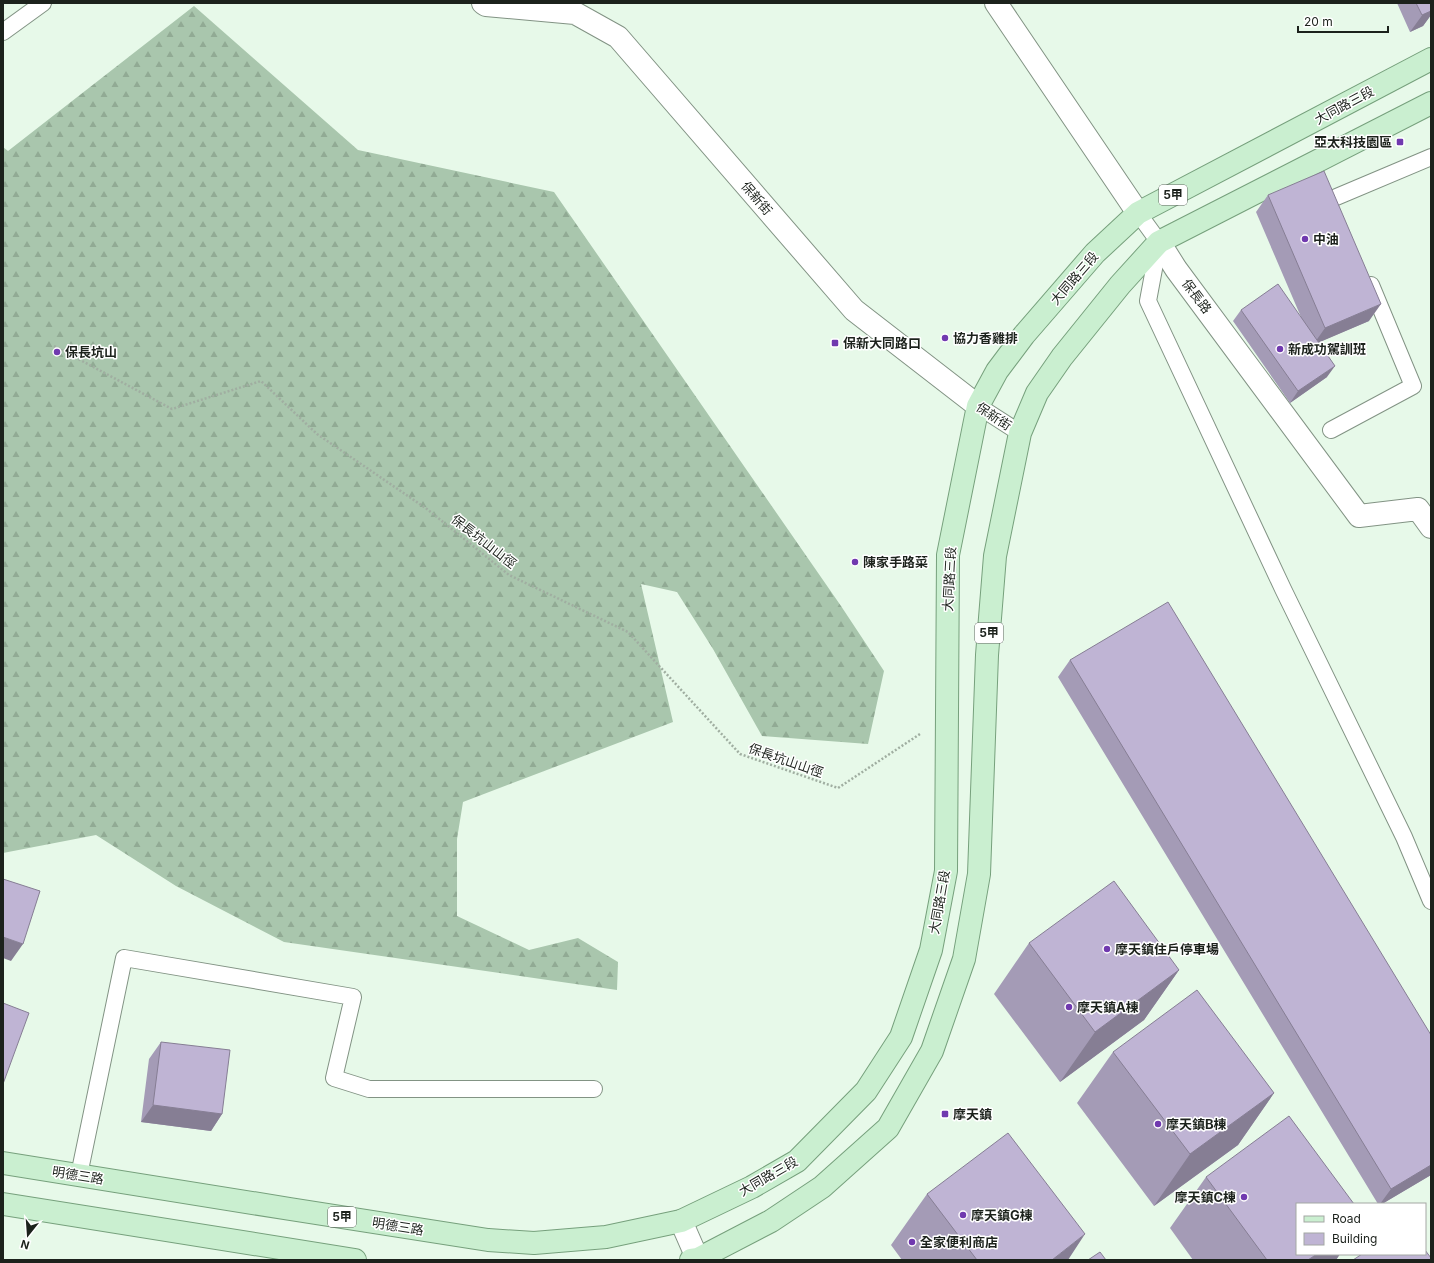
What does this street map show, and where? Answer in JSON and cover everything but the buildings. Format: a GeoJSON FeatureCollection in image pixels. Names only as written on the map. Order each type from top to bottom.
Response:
{"type":"FeatureCollection","features":[{"type":"Feature","properties":{"kind":"main road","name":"大同路三段"},"geometry":{"type":"LineString","coordinates":[[681,1221],[752,1187],[797,1161],[866,1091],[901,1037],[931,950],[946,871],[948,555],[978,406],[997,371],[1024,335],[1095,253],[1138,213],[1431,59]]}},
{"type":"Feature","properties":{"kind":"main road","name":"5甲"},"geometry":{"type":"LineString","coordinates":[[696,1260],[771,1221],[822,1187],[888,1128],[932,1051],[964,959],[979,874],[987,655],[995,556],[1020,433],[1037,394],[1062,357],[1120,285],[1159,242],[1327,187],[1431,103]]}},
{"type":"Feature","properties":{"kind":"main road","name":"明德三路"},"geometry":{"type":"LineString","coordinates":[[3,1163],[488,1240],[534,1243],[606,1237],[681,1221]]}},
{"type":"Feature","properties":{"kind":"main road"},"geometry":{"type":"LineString","coordinates":[[3,1204],[355,1260]]}},
{"type":"Feature","properties":{"kind":"street","name":"保新街"},"geometry":{"type":"LineString","coordinates":[[483,3],[486,5],[575,13],[618,37],[854,310],[978,406]]}},
{"type":"Feature","properties":{"kind":"street","name":"保長路"},"geometry":{"type":"LineString","coordinates":[[996,3],[1138,213]]}},
{"type":"Feature","properties":{"kind":"street","name":"保長路"},"geometry":{"type":"LineString","coordinates":[[1159,242],[1176,269],[1359,516],[1418,509],[1431,527]]}},
{"type":"Feature","properties":{"kind":"street"},"geometry":{"type":"LineString","coordinates":[[681,1221],[696,1260]]}},
{"type":"Feature","properties":{"kind":"lane"},"geometry":{"type":"LineString","coordinates":[[3,32],[43,3]]}},
{"type":"Feature","properties":{"kind":"lane"},"geometry":{"type":"LineString","coordinates":[[1327,187],[1431,157]]}},
{"type":"Feature","properties":{"kind":"lane","name":"保長路"},"geometry":{"type":"LineString","coordinates":[[1138,213],[1159,242]]}},
{"type":"Feature","properties":{"kind":"lane"},"geometry":{"type":"LineString","coordinates":[[1159,242],[1148,301],[1283,589],[1404,837],[1431,900]]}},
{"type":"Feature","properties":{"kind":"lane"},"geometry":{"type":"LineString","coordinates":[[1331,430],[1413,386],[1365,270]]}},
{"type":"Feature","properties":{"kind":"lane","name":"保新街"},"geometry":{"type":"LineString","coordinates":[[978,406],[1020,433]]}},
{"type":"Feature","properties":{"kind":"lane"},"geometry":{"type":"LineString","coordinates":[[79,1175],[124,958],[353,997],[334,1078],[369,1089],[594,1089]]}},
{"type":"Feature","properties":{"kind":"path","name":"保長坑山山徑"},"geometry":{"type":"LineString","coordinates":[[54,346],[172,409],[260,381],[317,434],[427,509],[509,575],[628,632],[740,754],[838,788],[947,716]]}},
{"type":"Feature","properties":{"kind":"green space"},"geometry":{"type":"Polygon","coordinates":[[[194,6],[358,150],[554,192],[841,606],[884,671],[868,744],[762,736],[713,649],[677,592],[641,584],[673,722],[463,802],[457,839],[457,916],[529,950],[578,938],[618,962],[617,990],[284,942],[176,886],[96,835],[3,853],[3,147],[8,151],[194,6]]]}},
{"type":"Feature","properties":{"kind":"place","name":"亞太科技園區"},"geometry":{"type":"Point","coordinates":[1400,142]}},
{"type":"Feature","properties":{"kind":"place","name":"中油"},"geometry":{"type":"Point","coordinates":[1305,239]}},
{"type":"Feature","properties":{"kind":"place","name":"協力香雞排"},"geometry":{"type":"Point","coordinates":[945,338]}},
{"type":"Feature","properties":{"kind":"place","name":"保新大同路口"},"geometry":{"type":"Point","coordinates":[835,343]}},
{"type":"Feature","properties":{"kind":"place","name":"新成功駕訓班"},"geometry":{"type":"Point","coordinates":[1280,349]}},
{"type":"Feature","properties":{"kind":"place","name":"保長坑山"},"geometry":{"type":"Point","coordinates":[57,352]}},
{"type":"Feature","properties":{"kind":"place","name":"陳家手路菜"},"geometry":{"type":"Point","coordinates":[855,562]}},
{"type":"Feature","properties":{"kind":"place","name":"摩天鎮住戶停車場"},"geometry":{"type":"Point","coordinates":[1107,949]}},
{"type":"Feature","properties":{"kind":"place","name":"摩天鎮A棟"},"geometry":{"type":"Point","coordinates":[1069,1007]}},
{"type":"Feature","properties":{"kind":"place","name":"摩天鎮"},"geometry":{"type":"Point","coordinates":[945,1114]}},
{"type":"Feature","properties":{"kind":"place","name":"摩天鎮B棟"},"geometry":{"type":"Point","coordinates":[1158,1124]}},
{"type":"Feature","properties":{"kind":"place","name":"摩天鎮C棟"},"geometry":{"type":"Point","coordinates":[1244,1197]}},
{"type":"Feature","properties":{"kind":"place","name":"摩天鎮G棟"},"geometry":{"type":"Point","coordinates":[963,1215]}},
{"type":"Feature","properties":{"kind":"place","name":"全家便利商店"},"geometry":{"type":"Point","coordinates":[912,1242]}}]}
